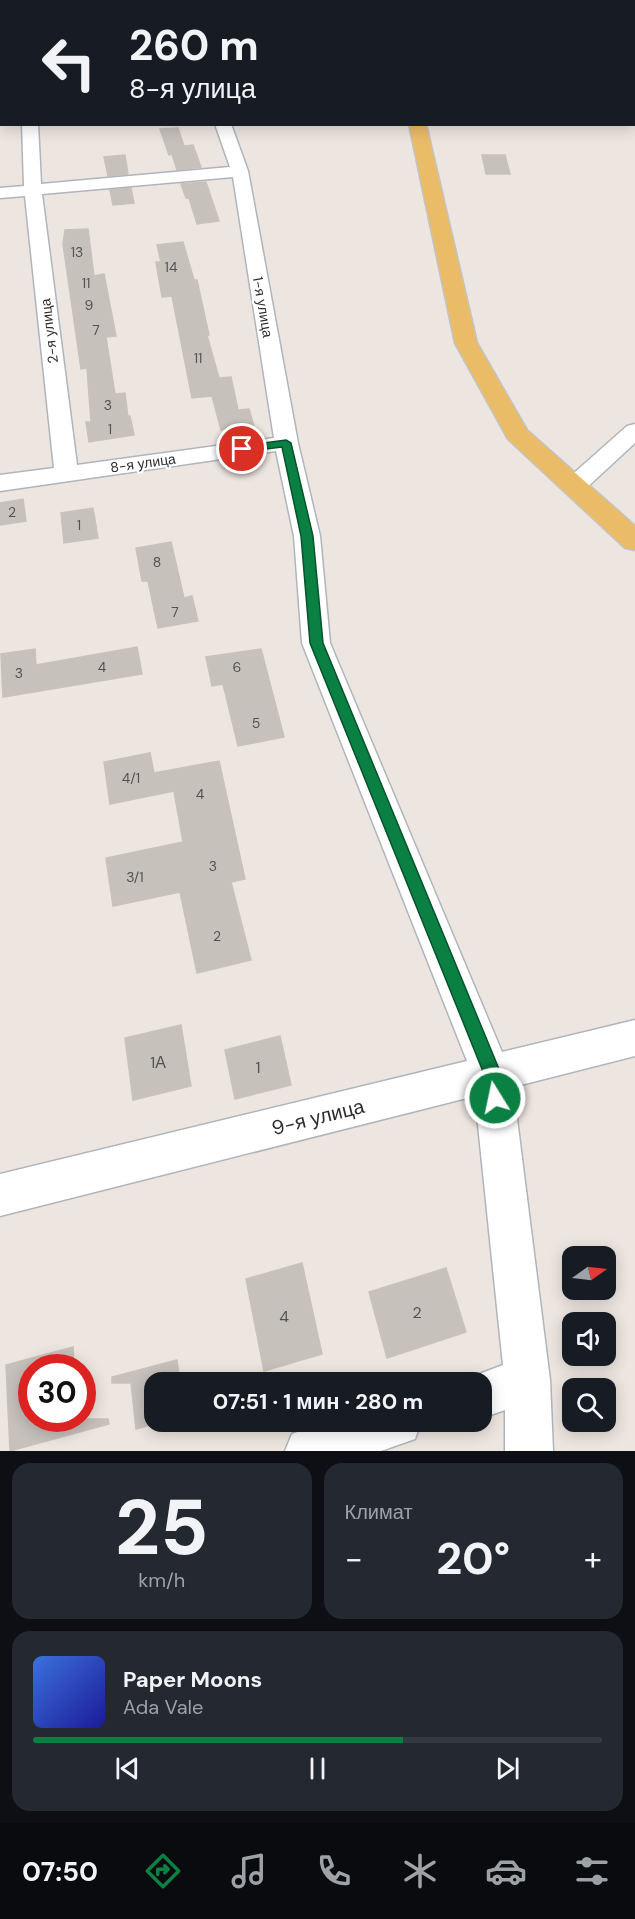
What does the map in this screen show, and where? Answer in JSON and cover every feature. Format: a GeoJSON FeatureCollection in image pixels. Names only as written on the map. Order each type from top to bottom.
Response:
{"type":"FeatureCollection","features":[{"type":"Feature","properties":{"kind":"main road"},"geometry":{"type":"LineString","coordinates":[[417,126],[466,343],[517,434],[635,541]]}},
{"type":"Feature","properties":{"kind":"street","name":"2-я улица"},"geometry":{"type":"LineString","coordinates":[[30,126],[33,189],[66,473]]}},
{"type":"Feature","properties":{"kind":"street","name":"1-я улица"},"geometry":{"type":"LineString","coordinates":[[224,126],[240,171],[286,443],[307,536],[316,643],[492,1074],[527,1380],[529,1451]]}},
{"type":"Feature","properties":{"kind":"street"},"geometry":{"type":"LineString","coordinates":[[0,193],[240,171]]}},
{"type":"Feature","properties":{"kind":"street"},"geometry":{"type":"LineString","coordinates":[[574,486],[635,430]]}},
{"type":"Feature","properties":{"kind":"street","name":"8-я улица"},"geometry":{"type":"LineString","coordinates":[[0,483],[286,443]]}},
{"type":"Feature","properties":{"kind":"street","name":"9-я улица"},"geometry":{"type":"LineString","coordinates":[[0,1195],[635,1038]]}},
{"type":"Feature","properties":{"kind":"street"},"geometry":{"type":"LineString","coordinates":[[492,1392],[527,1380]]}},
{"type":"Feature","properties":{"kind":"street"},"geometry":{"type":"LineString","coordinates":[[309,1451],[367,1432]]}},
{"type":"Feature","properties":{"kind":"building"},"geometry":{"type":"Polygon","coordinates":[[[178,128],[184,146],[193,145],[201,167],[177,170],[160,129],[178,128]]]}},
{"type":"Feature","properties":{"kind":"building"},"geometry":{"type":"Polygon","coordinates":[[[125,155],[128,174],[108,176],[104,157],[125,155]]]}},
{"type":"Feature","properties":{"kind":"building"},"geometry":{"type":"Polygon","coordinates":[[[482,155],[505,155],[510,174],[486,174],[482,155]]]}},
{"type":"Feature","properties":{"kind":"building"},"geometry":{"type":"Polygon","coordinates":[[[206,182],[219,221],[197,224],[189,198],[186,198],[181,184],[206,182]]]}},
{"type":"Feature","properties":{"kind":"building"},"geometry":{"type":"Polygon","coordinates":[[[131,188],[134,203],[113,205],[110,190],[131,188]]]}},
{"type":"Feature","properties":{"kind":"building"},"geometry":{"type":"Polygon","coordinates":[[[88,229],[94,276],[104,274],[116,336],[106,337],[115,394],[125,393],[128,417],[130,416],[134,435],[89,442],[86,422],[91,422],[87,368],[81,369],[63,244],[65,230],[88,229]]]}},
{"type":"Feature","properties":{"kind":"building"},"geometry":{"type":"Polygon","coordinates":[[[183,242],[194,280],[197,280],[209,335],[207,335],[219,378],[231,377],[238,410],[249,409],[254,426],[221,430],[212,396],[192,398],[172,296],[162,297],[156,262],[161,262],[157,245],[183,242]]]}},
{"type":"Feature","properties":{"kind":"building"},"geometry":{"type":"Polygon","coordinates":[[[23,499],[26,521],[0,525],[0,503],[23,499]]]}},
{"type":"Feature","properties":{"kind":"building"},"geometry":{"type":"Polygon","coordinates":[[[93,508],[98,538],[64,543],[61,513],[93,508]]]}},
{"type":"Feature","properties":{"kind":"building"},"geometry":{"type":"Polygon","coordinates":[[[171,542],[184,598],[192,596],[198,621],[158,628],[148,581],[142,581],[136,548],[171,542]]]}},
{"type":"Feature","properties":{"kind":"building"},"geometry":{"type":"Polygon","coordinates":[[[137,647],[142,674],[3,697],[1,654],[35,649],[36,665],[137,647]]]}},
{"type":"Feature","properties":{"kind":"building"},"geometry":{"type":"Polygon","coordinates":[[[261,649],[284,737],[238,746],[223,684],[212,686],[206,657],[261,649]]]}},
{"type":"Feature","properties":{"kind":"building"},"geometry":{"type":"Polygon","coordinates":[[[150,753],[154,773],[219,761],[245,879],[231,882],[251,960],[197,973],[180,892],[113,906],[106,858],[183,842],[174,791],[110,804],[104,762],[150,753]]]}},
{"type":"Feature","properties":{"kind":"building"},"geometry":{"type":"Polygon","coordinates":[[[181,1025],[191,1086],[133,1100],[125,1038],[181,1025]]]}},
{"type":"Feature","properties":{"kind":"building"},"geometry":{"type":"Polygon","coordinates":[[[280,1036],[291,1085],[235,1099],[225,1050],[280,1036]]]}},
{"type":"Feature","properties":{"kind":"building"},"geometry":{"type":"Polygon","coordinates":[[[302,1263],[322,1354],[264,1371],[246,1279],[302,1263]]]}},
{"type":"Feature","properties":{"kind":"building"},"geometry":{"type":"Polygon","coordinates":[[[446,1268],[466,1332],[387,1358],[369,1292],[446,1268]]]}},
{"type":"Feature","properties":{"kind":"building"},"geometry":{"type":"Polygon","coordinates":[[[73,1347],[73,1354],[47,1354],[73,1347]]]}},
{"type":"Feature","properties":{"kind":"building"},"geometry":{"type":"Polygon","coordinates":[[[177,1360],[179,1372],[144,1372],[144,1427],[136,1429],[131,1383],[112,1383],[112,1377],[177,1360]]]}},
{"type":"Feature","properties":{"kind":"building"},"geometry":{"type":"Polygon","coordinates":[[[18,1362],[18,1432],[80,1432],[10,1451],[6,1365],[18,1362]]]}},
{"type":"Feature","properties":{"kind":"building"},"geometry":{"type":"Polygon","coordinates":[[[96,1419],[108,1419],[109,1424],[96,1428],[96,1419]]]}},
{"type":"Feature","properties":{"kind":"route"},"geometry":{"type":"LineString","coordinates":[[242,449],[286,443],[307,536],[316,643],[492,1074],[495,1098]]}}]}
